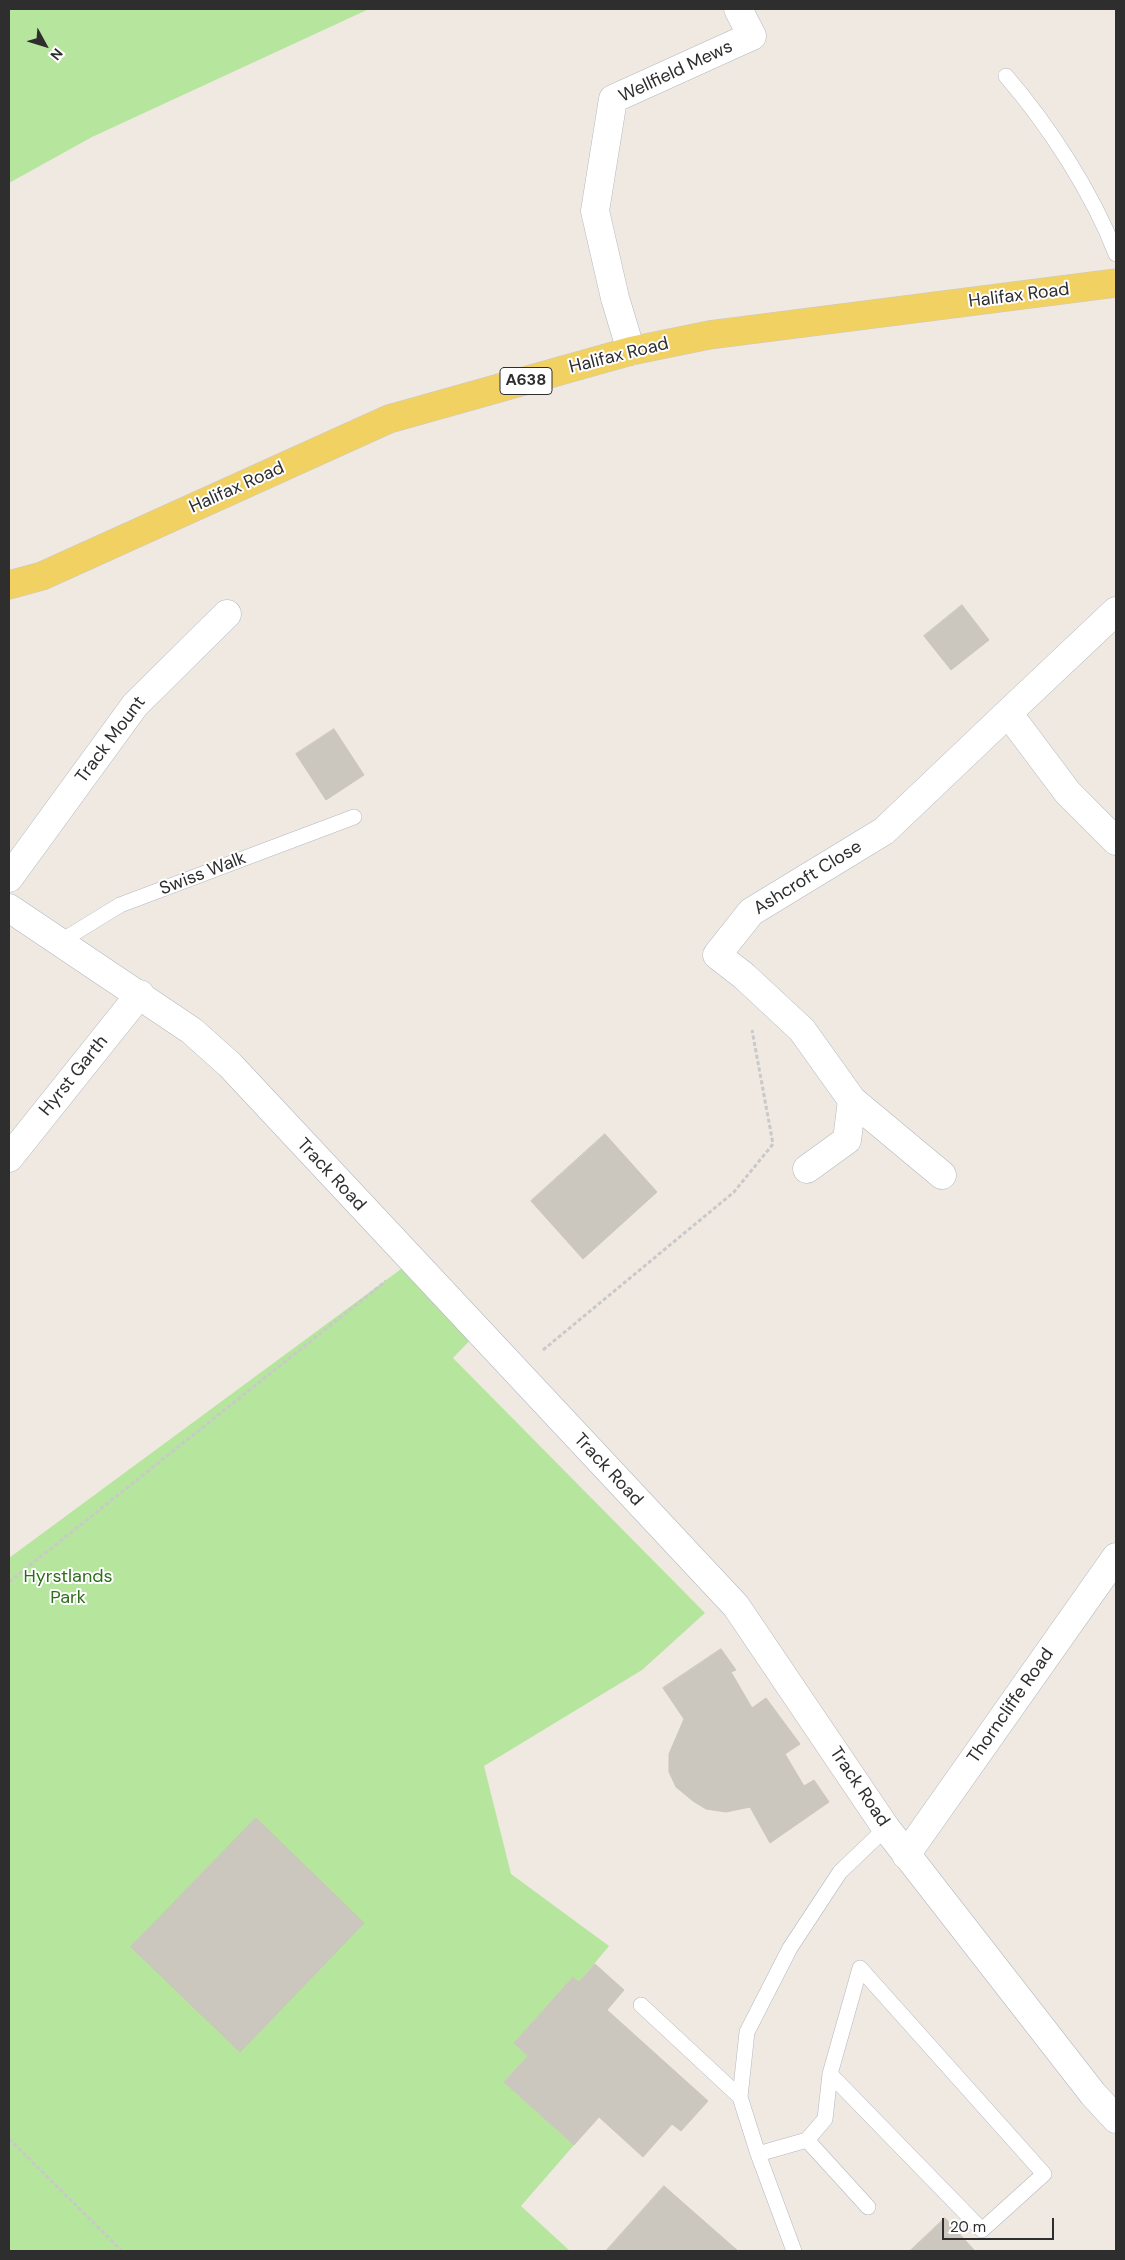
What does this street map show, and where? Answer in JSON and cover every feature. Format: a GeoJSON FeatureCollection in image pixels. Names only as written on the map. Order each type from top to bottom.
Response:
{"type":"FeatureCollection","features":[{"type":"Feature","properties":{"kind":"main road","name":"Halifax Road"},"geometry":{"type":"LineString","coordinates":[[9,585],[42,576],[389,419],[631,351],[709,335],[1116,283]]}},
{"type":"Feature","properties":{"kind":"street","name":"Wellfield Mews"},"geometry":{"type":"LineString","coordinates":[[631,351],[595,211],[614,100],[752,36],[738,9]]}},
{"type":"Feature","properties":{"kind":"street","name":"Ashcroft Close"},"geometry":{"type":"LineString","coordinates":[[942,1175],[852,1100],[802,1030],[744,976],[718,955],[751,912],[884,831],[1116,611]]}},
{"type":"Feature","properties":{"kind":"street","name":"Track Mount"},"geometry":{"type":"LineString","coordinates":[[9,878],[135,705],[227,614]]}},
{"type":"Feature","properties":{"kind":"street"},"geometry":{"type":"LineString","coordinates":[[1008,713],[1068,793],[1116,841]]}},
{"type":"Feature","properties":{"kind":"street","name":"Track Road"},"geometry":{"type":"LineString","coordinates":[[9,908],[58,943],[140,994],[192,1031],[230,1065],[515,1372],[736,1606],[886,1828],[1093,2094],[1116,2119]]}},
{"type":"Feature","properties":{"kind":"street","name":"Hyrst Garth"},"geometry":{"type":"LineString","coordinates":[[9,1158],[140,994]]}},
{"type":"Feature","properties":{"kind":"street"},"geometry":{"type":"LineString","coordinates":[[807,1169],[847,1140],[852,1100]]}},
{"type":"Feature","properties":{"kind":"street","name":"Thorncliffe Road"},"geometry":{"type":"LineString","coordinates":[[906,1854],[1116,1557]]}},
{"type":"Feature","properties":{"kind":"lane"},"geometry":{"type":"LineString","coordinates":[[1006,76],[1039,114],[1105,225],[1116,254]]}},
{"type":"Feature","properties":{"kind":"lane","name":"Swiss Walk"},"geometry":{"type":"LineString","coordinates":[[58,943],[120,905],[354,817]]}},
{"type":"Feature","properties":{"kind":"lane"},"geometry":{"type":"LineString","coordinates":[[794,2251],[758,2154],[740,2097],[747,2032],[790,1948],[840,1872],[886,1828]]}},
{"type":"Feature","properties":{"kind":"lane"},"geometry":{"type":"LineString","coordinates":[[758,2154],[807,2140],[825,2119],[830,2074],[860,1968],[1044,2174],[982,2230],[830,2074]]}},
{"type":"Feature","properties":{"kind":"lane"},"geometry":{"type":"LineString","coordinates":[[641,2005],[740,2097]]}},
{"type":"Feature","properties":{"kind":"lane"},"geometry":{"type":"LineString","coordinates":[[807,2140],[868,2207]]}},
{"type":"Feature","properties":{"kind":"path"},"geometry":{"type":"LineString","coordinates":[[515,1372],[734,1192],[773,1144],[757,1065],[744,976]]}},
{"type":"Feature","properties":{"kind":"path"},"geometry":{"type":"LineString","coordinates":[[9,1582],[412,1261]]}},
{"type":"Feature","properties":{"kind":"path"},"geometry":{"type":"LineString","coordinates":[[9,2139],[122,2251]]}},
{"type":"Feature","properties":{"kind":"green space"},"geometry":{"type":"Polygon","coordinates":[[[9,9],[369,9],[92,137],[9,183],[9,9]]]}},
{"type":"Feature","properties":{"kind":"green space","name":"Hyrstlands Park"},"geometry":{"type":"Polygon","coordinates":[[[412,1261],[479,1331],[453,1358],[705,1613],[642,1670],[484,1766],[511,1874],[609,1946],[579,1982],[573,1977],[514,2043],[528,2056],[504,2082],[574,2145],[521,2206],[570,2251],[9,2251],[9,1558],[412,1261]]]}},
{"type":"Feature","properties":{"kind":"building"},"geometry":{"type":"Polygon","coordinates":[[[962,605],[989,640],[951,670],[924,636],[962,605]]]}},
{"type":"Feature","properties":{"kind":"building"},"geometry":{"type":"Polygon","coordinates":[[[334,729],[364,775],[326,800],[296,754],[334,729]]]}},
{"type":"Feature","properties":{"kind":"building"},"geometry":{"type":"Polygon","coordinates":[[[605,1134],[657,1192],[583,1259],[531,1201],[605,1134]]]}},
{"type":"Feature","properties":{"kind":"building"},"geometry":{"type":"Polygon","coordinates":[[[721,1649],[736,1670],[731,1672],[752,1708],[766,1698],[800,1744],[785,1754],[804,1786],[814,1780],[829,1802],[770,1843],[750,1807],[726,1812],[706,1809],[676,1787],[669,1772],[669,1754],[684,1719],[663,1688],[721,1649]]]}},
{"type":"Feature","properties":{"kind":"building"},"geometry":{"type":"Polygon","coordinates":[[[256,1818],[364,1923],[240,2052],[131,1947],[256,1818]]]}},
{"type":"Feature","properties":{"kind":"building"},"geometry":{"type":"Polygon","coordinates":[[[595,1964],[624,1990],[607,2010],[708,2101],[681,2131],[672,2124],[643,2157],[599,2117],[574,2145],[504,2082],[528,2056],[514,2043],[573,1977],[579,1982],[595,1964]]]}},
{"type":"Feature","properties":{"kind":"building"},"geometry":{"type":"Polygon","coordinates":[[[664,2186],[738,2251],[606,2251],[664,2186]]]}},
{"type":"Feature","properties":{"kind":"building"},"geometry":{"type":"Polygon","coordinates":[[[945,2218],[975,2251],[910,2251],[945,2218]]]}}]}
